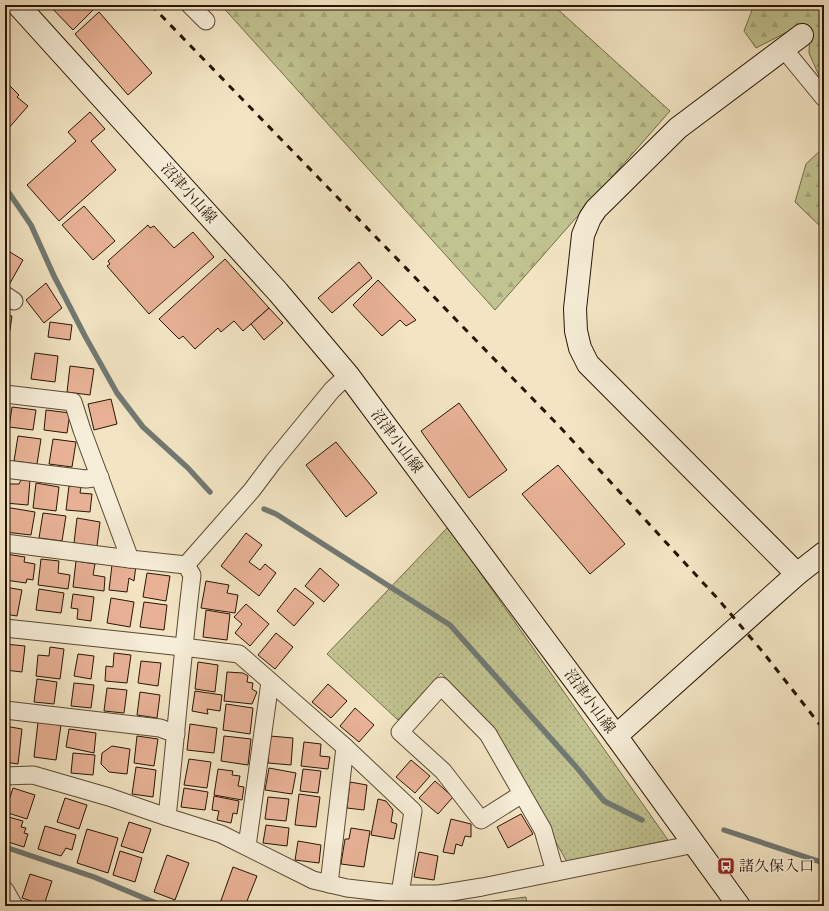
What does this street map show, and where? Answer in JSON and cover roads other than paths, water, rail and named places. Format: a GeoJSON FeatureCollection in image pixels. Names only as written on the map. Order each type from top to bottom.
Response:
{"type":"FeatureCollection","features":[{"type":"Feature","properties":{"kind":"main road","name":"沼津小山線"},"geometry":{"type":"LineString","coordinates":[[18,5],[278,292],[348,375],[616,736],[739,906]]}},
{"type":"Feature","properties":{"kind":"main road"},"geometry":{"type":"LineString","coordinates":[[797,574],[588,364],[580,348],[576,331],[575,309],[583,235],[590,218],[596,209],[678,128],[802,35]]}},
{"type":"Feature","properties":{"kind":"main road"},"geometry":{"type":"LineString","coordinates":[[616,736],[797,574],[824,553]]}},
{"type":"Feature","properties":{"kind":"street"},"geometry":{"type":"LineString","coordinates":[[190,5],[206,21]]}},
{"type":"Feature","properties":{"kind":"street"},"geometry":{"type":"LineString","coordinates":[[783,48],[819,80],[824,98]]}},
{"type":"Feature","properties":{"kind":"street"},"geometry":{"type":"LineString","coordinates":[[186,565],[252,490],[332,390],[348,375]]}},
{"type":"Feature","properties":{"kind":"street"},"geometry":{"type":"LineString","coordinates":[[5,394],[73,402],[130,559]]}},
{"type":"Feature","properties":{"kind":"street"},"geometry":{"type":"LineString","coordinates":[[5,469],[86,479],[100,476]]}},
{"type":"Feature","properties":{"kind":"street"},"geometry":{"type":"LineString","coordinates":[[5,543],[186,565]]}},
{"type":"Feature","properties":{"kind":"street"},"geometry":{"type":"LineString","coordinates":[[167,817],[183,647],[192,575],[186,565]]}},
{"type":"Feature","properties":{"kind":"street"},"geometry":{"type":"LineString","coordinates":[[5,628],[239,654],[345,747],[413,811],[400,894]]}},
{"type":"Feature","properties":{"kind":"street"},"geometry":{"type":"LineString","coordinates":[[247,846],[270,682]]}},
{"type":"Feature","properties":{"kind":"street"},"geometry":{"type":"LineString","coordinates":[[522,794],[481,820],[443,772],[400,732],[442,686],[488,734],[543,830],[555,872]]}},
{"type":"Feature","properties":{"kind":"street"},"geometry":{"type":"LineString","coordinates":[[5,710],[160,728],[176,734]]}},
{"type":"Feature","properties":{"kind":"street"},"geometry":{"type":"LineString","coordinates":[[329,884],[345,747]]}},
{"type":"Feature","properties":{"kind":"street"},"geometry":{"type":"LineString","coordinates":[[5,776],[33,775],[109,797],[221,834],[313,880],[347,888],[400,894],[439,894],[482,887],[695,844]]}},
{"type":"Feature","properties":{"kind":"street"},"geometry":{"type":"LineString","coordinates":[[5,890],[14,906]]}},
{"type":"Feature","properties":{"kind":"waterway"},"geometry":{"type":"LineString","coordinates":[[5,187],[31,225],[54,276],[117,393],[143,427],[188,468],[210,492]]}},
{"type":"Feature","properties":{"kind":"waterway"},"geometry":{"type":"LineString","coordinates":[[264,509],[276,514],[450,625],[578,769],[604,801],[642,820]]}},
{"type":"Feature","properties":{"kind":"waterway"},"geometry":{"type":"LineString","coordinates":[[724,830],[824,863]]}},
{"type":"Feature","properties":{"kind":"waterway"},"geometry":{"type":"LineString","coordinates":[[5,847],[94,877],[163,906]]}},
{"type":"Feature","properties":{"kind":"railway"},"geometry":{"type":"LineString","coordinates":[[151,5],[560,427],[718,599],[762,651],[824,730]]}},
{"type":"Feature","properties":{"kind":"place","name":"諸久保入口"},"geometry":{"type":"Point","coordinates":[726,866]}}]}
